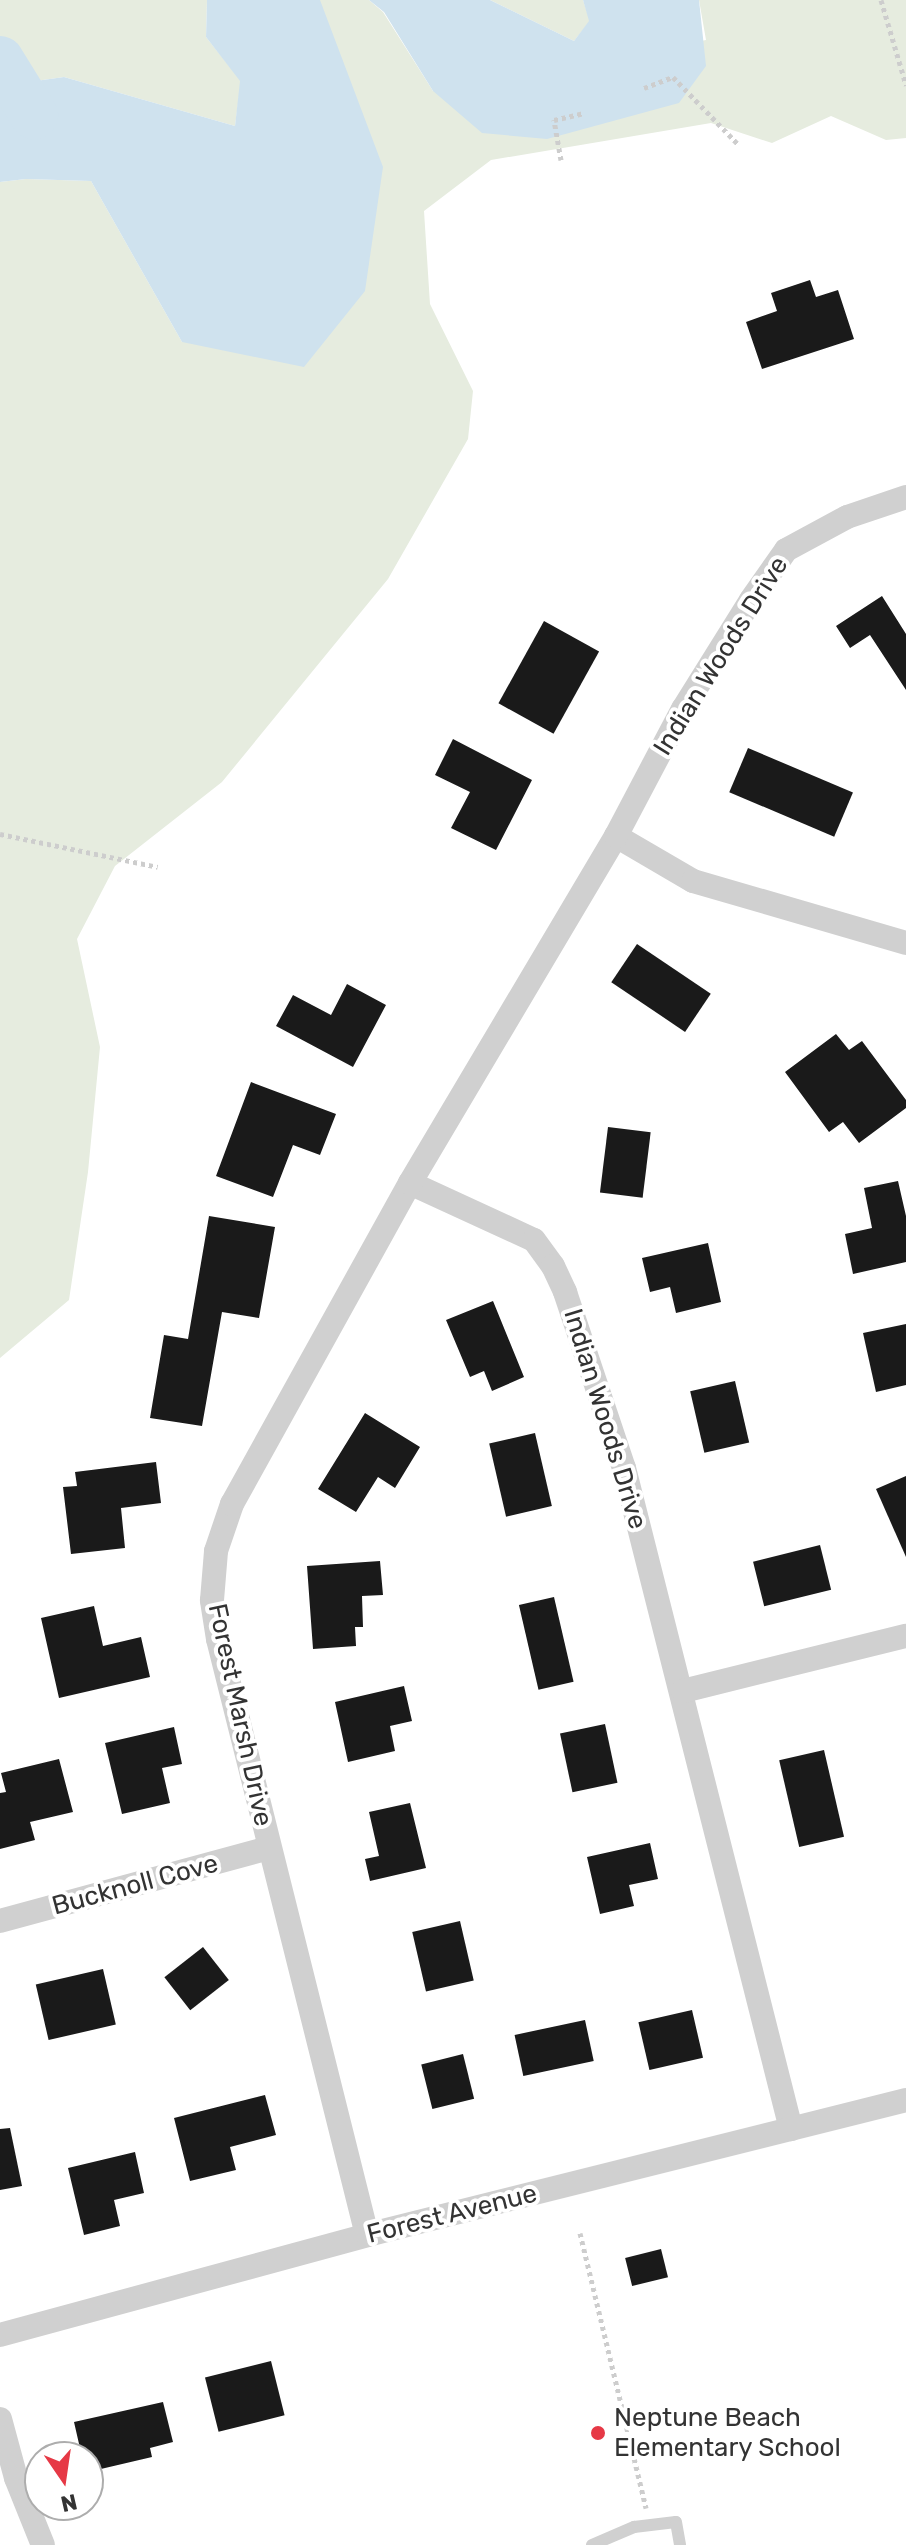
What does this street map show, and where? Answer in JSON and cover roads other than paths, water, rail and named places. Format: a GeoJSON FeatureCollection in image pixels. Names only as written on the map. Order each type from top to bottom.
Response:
{"type":"FeatureCollection","features":[{"type":"Feature","properties":{"kind":"street","name":"Indian Woods Drive"},"geometry":{"type":"LineString","coordinates":[[791,2129],[683,1691],[624,1468],[565,1292],[553,1266],[534,1240],[410,1183],[616,836],[683,709],[786,550],[847,517],[906,497]]}},
{"type":"Feature","properties":{"kind":"street"},"geometry":{"type":"LineString","coordinates":[[616,836],[693,881],[906,943]]}},
{"type":"Feature","properties":{"kind":"street","name":"Forest Marsh Drive"},"geometry":{"type":"LineString","coordinates":[[367,2235],[269,1848],[218,1639],[212,1600],[216,1551],[232,1504],[410,1183]]}},
{"type":"Feature","properties":{"kind":"street"},"geometry":{"type":"LineString","coordinates":[[683,1691],[906,1636]]}},
{"type":"Feature","properties":{"kind":"street","name":"Bucknoll Cove"},"geometry":{"type":"LineString","coordinates":[[0,1921],[269,1848]]}},
{"type":"Feature","properties":{"kind":"street","name":"Forest Avenue"},"geometry":{"type":"LineString","coordinates":[[0,2335],[367,2235],[906,2100]]}},
{"type":"Feature","properties":{"kind":"street"},"geometry":{"type":"LineString","coordinates":[[0,2419],[16,2478],[43,2545]]}},
{"type":"Feature","properties":{"kind":"lane"},"geometry":{"type":"LineString","coordinates":[[592,2545],[634,2527],[676,2522],[680,2545]]}},
{"type":"Feature","properties":{"kind":"water"},"geometry":{"type":"Polygon","coordinates":[[[207,0],[320,0],[383,167],[365,291],[304,367],[182,342],[91,181],[26,179],[0,182],[0,86],[64,77],[235,126],[240,81],[206,37],[207,0]]]}},
{"type":"Feature","properties":{"kind":"water"},"geometry":{"type":"Polygon","coordinates":[[[369,0],[490,0],[574,41],[589,21],[583,0],[699,0],[706,66],[679,103],[547,139],[482,133],[433,91],[384,12],[369,0]]]}},
{"type":"Feature","properties":{"kind":"waterway"},"geometry":{"type":"LineString","coordinates":[[0,60],[34,115]]}},
{"type":"Feature","properties":{"kind":"place","name":"Neptune Beach Elementary School"},"geometry":{"type":"Point","coordinates":[598,2433]}}]}
